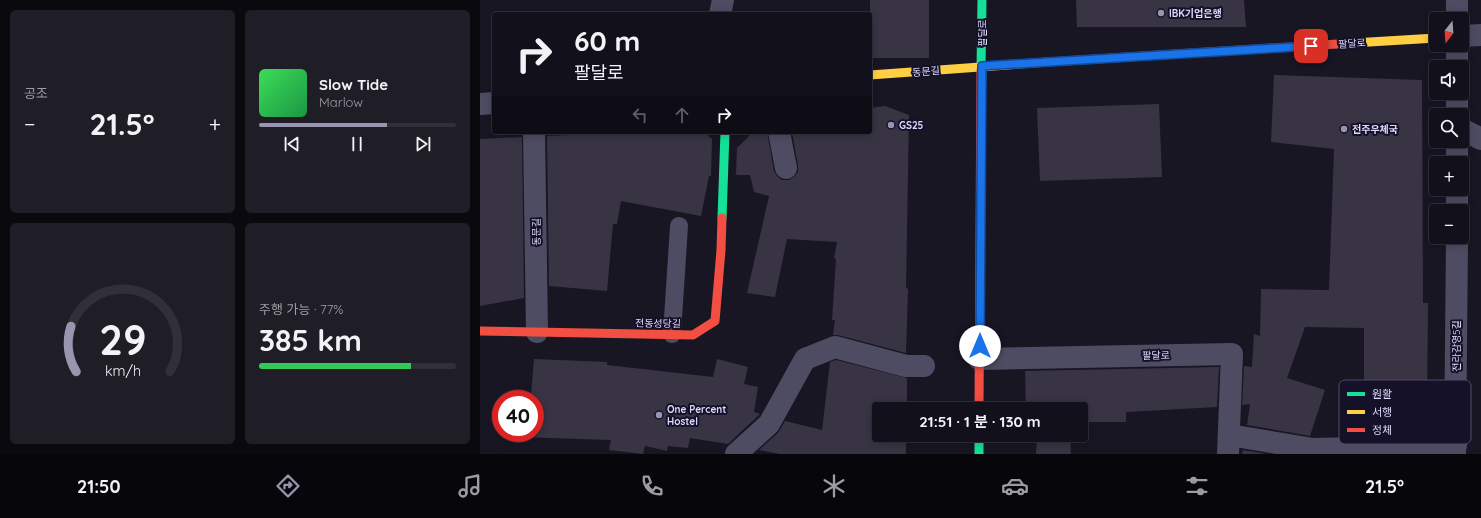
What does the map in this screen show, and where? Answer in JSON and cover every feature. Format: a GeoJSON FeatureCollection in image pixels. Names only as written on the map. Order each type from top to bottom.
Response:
{"type":"FeatureCollection","features":[{"type":"Feature","properties":{"kind":"street"},"geometry":{"type":"LineString","coordinates":[[720,12],[723,0]]}},
{"type":"Feature","properties":{"kind":"street","name":"팔달로"},"geometry":{"type":"LineString","coordinates":[[979,402],[982,0]]}},
{"type":"Feature","properties":{"kind":"street"},"geometry":{"type":"LineString","coordinates":[[1457,0],[1457,12]]}},
{"type":"Feature","properties":{"kind":"street"},"geometry":{"type":"LineString","coordinates":[[1469,36],[1481,35]]}},
{"type":"Feature","properties":{"kind":"street","name":"팔달로"},"geometry":{"type":"LineString","coordinates":[[982,66],[1429,38]]}},
{"type":"Feature","properties":{"kind":"street","name":"동문길"},"geometry":{"type":"LineString","coordinates":[[872,75],[982,66]]}},
{"type":"Feature","properties":{"kind":"street"},"geometry":{"type":"LineString","coordinates":[[480,104],[492,103]]}},
{"type":"Feature","properties":{"kind":"street"},"geometry":{"type":"LineString","coordinates":[[1469,133],[1481,139]]}},
{"type":"Feature","properties":{"kind":"street","name":"동문길"},"geometry":{"type":"LineString","coordinates":[[534,134],[537,332]]}},
{"type":"Feature","properties":{"kind":"street","name":"전동성당길"},"geometry":{"type":"LineString","coordinates":[[480,331],[693,335],[715,321],[721,250],[726,134]]}},
{"type":"Feature","properties":{"kind":"street"},"geometry":{"type":"LineString","coordinates":[[779,134],[786,168]]}},
{"type":"Feature","properties":{"kind":"street","name":"전라감영5길"},"geometry":{"type":"LineString","coordinates":[[1456,380],[1457,244]]}},
{"type":"Feature","properties":{"kind":"street"},"geometry":{"type":"LineString","coordinates":[[736,454],[769,424],[805,359],[836,347],[906,366],[924,366]]}},
{"type":"Feature","properties":{"kind":"street","name":"팔달로"},"geometry":{"type":"LineString","coordinates":[[979,359],[1232,354],[1228,445]]}},
{"type":"Feature","properties":{"kind":"street"},"geometry":{"type":"LineString","coordinates":[[979,442],[979,454]]}},
{"type":"Feature","properties":{"kind":"street"},"geometry":{"type":"LineString","coordinates":[[1228,445],[1313,450],[1455,450]]}},
{"type":"Feature","properties":{"kind":"lane"},"geometry":{"type":"LineString","coordinates":[[672,334],[680,226]]}},
{"type":"Feature","properties":{"kind":"building"},"geometry":{"type":"Polygon","coordinates":[[[870,0],[929,0],[929,58],[872,58],[872,12],[870,12],[870,0]]]}},
{"type":"Feature","properties":{"kind":"building","name":"IBK기업은행"},"geometry":{"type":"Polygon","coordinates":[[[1076,0],[1244,0],[1246,27],[1077,27],[1076,0]]]}},
{"type":"Feature","properties":{"kind":"building"},"geometry":{"type":"Polygon","coordinates":[[[1274,75],[1422,80],[1423,303],[1428,303],[1427,380],[1364,380],[1364,328],[1305,327],[1287,378],[1325,390],[1310,436],[1247,425],[1250,404],[1242,405],[1244,366],[1252,367],[1254,334],[1260,336],[1261,289],[1329,290],[1334,149],[1271,142],[1274,75]]]}},
{"type":"Feature","properties":{"kind":"building"},"geometry":{"type":"Polygon","coordinates":[[[1159,104],[1162,177],[1040,181],[1037,108],[1159,104]]]}},
{"type":"Feature","properties":{"kind":"building"},"geometry":{"type":"Polygon","coordinates":[[[885,106],[909,115],[906,353],[833,335],[835,320],[832,320],[836,259],[834,258],[837,242],[787,239],[775,297],[747,293],[769,196],[754,192],[750,175],[736,175],[737,148],[751,134],[767,134],[774,171],[782,180],[789,180],[798,172],[792,134],[872,134],[872,108],[885,106]]]}},
{"type":"Feature","properties":{"kind":"building"},"geometry":{"type":"Polygon","coordinates":[[[597,134],[706,134],[712,139],[711,176],[709,176],[701,216],[621,201],[617,224],[613,224],[607,291],[549,286],[547,136],[597,134]]]}},
{"type":"Feature","properties":{"kind":"building"},"geometry":{"type":"Polygon","coordinates":[[[522,137],[524,298],[480,306],[480,139],[522,137]]]}},
{"type":"Feature","properties":{"kind":"building"},"geometry":{"type":"Polygon","coordinates":[[[534,359],[607,362],[607,365],[713,377],[717,359],[748,367],[744,384],[758,387],[754,412],[760,414],[728,444],[690,438],[688,448],[668,446],[667,451],[645,446],[643,454],[609,450],[611,440],[544,438],[544,390],[531,390],[534,359]]]}},
{"type":"Feature","properties":{"kind":"building"},"geometry":{"type":"Polygon","coordinates":[[[836,360],[907,378],[907,402],[872,402],[872,442],[906,442],[906,454],[780,454],[759,450],[778,433],[785,421],[822,430],[830,362],[836,360]]]}},
{"type":"Feature","properties":{"kind":"building"},"geometry":{"type":"Polygon","coordinates":[[[1219,367],[1217,407],[1126,412],[1126,422],[1088,422],[1088,402],[1026,402],[1025,371],[1219,367]]]}},
{"type":"Feature","properties":{"kind":"building"},"geometry":{"type":"Polygon","coordinates":[[[1037,442],[1070,442],[1071,454],[1036,454],[1037,442]]]}},
{"type":"Feature","properties":{"kind":"building"},"geometry":{"type":"Polygon","coordinates":[[[1243,450],[1267,454],[1242,454],[1243,450]]]}},
{"type":"Feature","properties":{"kind":"traffic: fast"},"geometry":{"type":"LineString","coordinates":[[981,70],[982,0]]}},
{"type":"Feature","properties":{"kind":"traffic: fast"},"geometry":{"type":"LineString","coordinates":[[722,218],[725,134]]}},
{"type":"Feature","properties":{"kind":"traffic: fast"},"geometry":{"type":"LineString","coordinates":[[979,442],[979,454]]}},
{"type":"Feature","properties":{"kind":"traffic: slow"},"geometry":{"type":"LineString","coordinates":[[1353,43],[1429,38]]}},
{"type":"Feature","properties":{"kind":"traffic: slow"},"geometry":{"type":"LineString","coordinates":[[872,75],[1048,62]]}},
{"type":"Feature","properties":{"kind":"traffic: jam"},"geometry":{"type":"LineString","coordinates":[[1048,62],[1353,43]]}},
{"type":"Feature","properties":{"kind":"traffic: jam"},"geometry":{"type":"LineString","coordinates":[[979,402],[981,70]]}},
{"type":"Feature","properties":{"kind":"traffic: jam"},"geometry":{"type":"LineString","coordinates":[[480,331],[693,335],[715,321],[722,218]]}},
{"type":"Feature","properties":{"kind":"place","name":"IBK기업은행"},"geometry":{"type":"Point","coordinates":[1161,13]}},
{"type":"Feature","properties":{"kind":"place","name":"GS25"},"geometry":{"type":"Point","coordinates":[891,125]}},
{"type":"Feature","properties":{"kind":"place","name":"전주우체국"},"geometry":{"type":"Point","coordinates":[1344,129]}},
{"type":"Feature","properties":{"kind":"place","name":"One Percent Hostel"},"geometry":{"type":"Point","coordinates":[659,415]}},
{"type":"Feature","properties":{"kind":"route"},"geometry":{"type":"LineString","coordinates":[[980,346],[982,66],[1311,46]]}}]}
